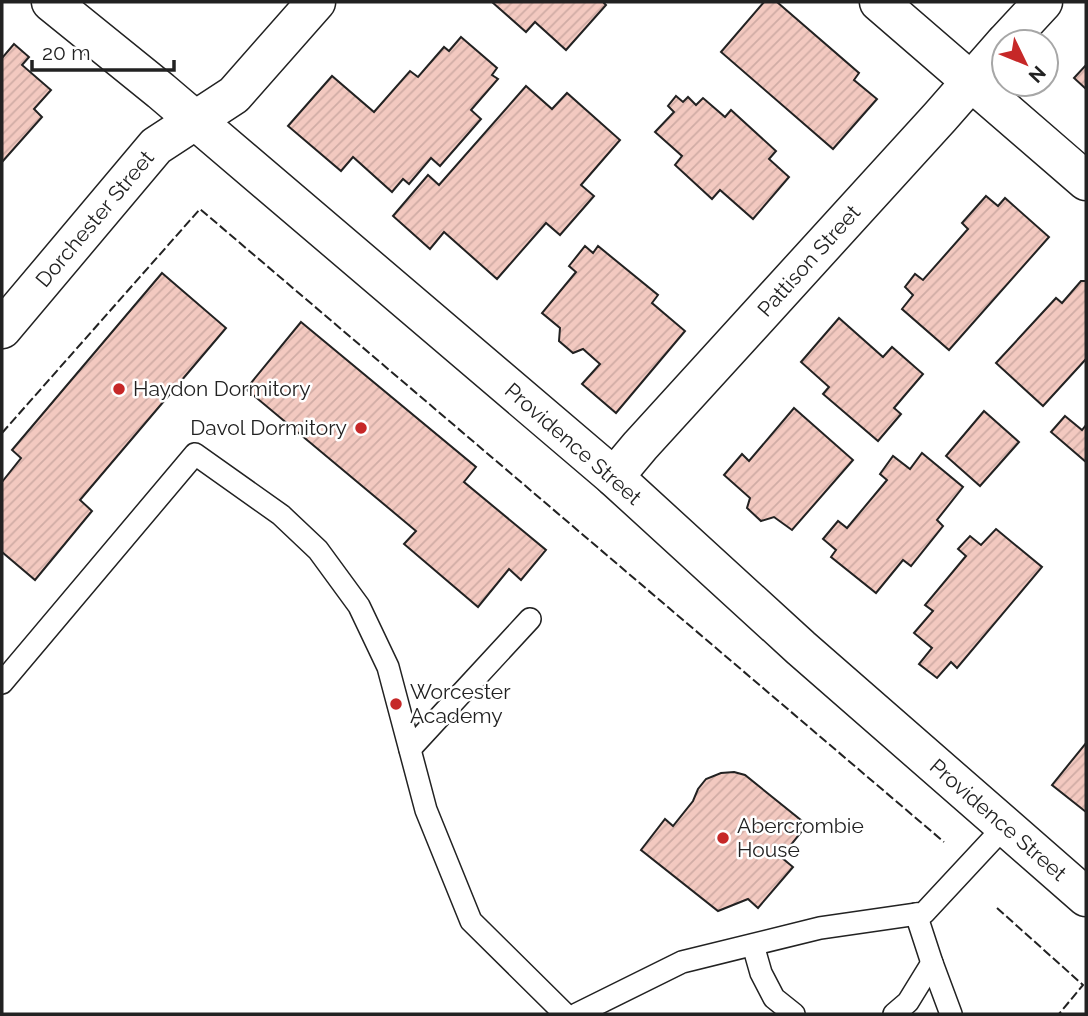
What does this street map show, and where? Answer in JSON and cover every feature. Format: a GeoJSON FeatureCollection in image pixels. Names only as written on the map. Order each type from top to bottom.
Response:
{"type":"FeatureCollection","features":[{"type":"Feature","properties":{"kind":"street","name":"Providence Street"},"geometry":{"type":"LineString","coordinates":[[51,2],[161,91],[614,477],[801,648],[1086,897]]}},
{"type":"Feature","properties":{"kind":"street","name":"Dorchester Street"},"geometry":{"type":"LineString","coordinates":[[2,329],[156,146],[234,95],[316,2]]}},
{"type":"Feature","properties":{"kind":"street"},"geometry":{"type":"LineString","coordinates":[[879,2],[1086,181]]}},
{"type":"Feature","properties":{"kind":"street","name":"Pattison Street"},"geometry":{"type":"LineString","coordinates":[[1019,28],[1043,2]]}},
{"type":"Feature","properties":{"kind":"street","name":"Pattison Street"},"geometry":{"type":"LineString","coordinates":[[614,477],[639,446],[990,60]]}},
{"type":"Feature","properties":{"kind":"lane"},"geometry":{"type":"LineString","coordinates":[[2,683],[195,454],[281,516],[318,550],[359,606],[388,667],[426,810],[471,921],[565,1014]]}},
{"type":"Feature","properties":{"kind":"lane"},"geometry":{"type":"LineString","coordinates":[[410,749],[530,619]]}},
{"type":"Feature","properties":{"kind":"lane"},"geometry":{"type":"LineString","coordinates":[[578,1014],[682,962],[820,928],[924,913],[1005,826]]}},
{"type":"Feature","properties":{"kind":"lane"},"geometry":{"type":"LineString","coordinates":[[916,914],[951,1014]]}},
{"type":"Feature","properties":{"kind":"lane"},"geometry":{"type":"LineString","coordinates":[[753,945],[761,973],[774,998],[794,1014]]}},
{"type":"Feature","properties":{"kind":"lane"},"geometry":{"type":"LineString","coordinates":[[894,1014],[908,1002],[932,963]]}},
{"type":"Feature","properties":{"kind":"building"},"geometry":{"type":"Polygon","coordinates":[[[492,2],[603,2],[606,5],[566,50],[535,22],[526,32],[492,2]]]}},
{"type":"Feature","properties":{"kind":"building"},"geometry":{"type":"Polygon","coordinates":[[[764,2],[777,2],[859,73],[854,80],[877,99],[833,149],[721,52],[764,2]]]}},
{"type":"Feature","properties":{"kind":"building"},"geometry":{"type":"Polygon","coordinates":[[[461,37],[497,68],[492,75],[498,79],[471,110],[481,119],[440,166],[431,158],[409,184],[403,179],[392,192],[353,157],[341,171],[288,126],[332,76],[374,112],[410,71],[418,77],[444,47],[449,51],[461,37]]]}},
{"type":"Feature","properties":{"kind":"building"},"geometry":{"type":"Polygon","coordinates":[[[14,44],[29,57],[22,65],[51,90],[34,109],[42,117],[2,162],[2,58],[14,44]]]}},
{"type":"Feature","properties":{"kind":"building"},"geometry":{"type":"Polygon","coordinates":[[[1086,65],[1086,89],[1074,78],[1086,65]]]}},
{"type":"Feature","properties":{"kind":"building"},"geometry":{"type":"Polygon","coordinates":[[[526,86],[552,109],[567,93],[620,140],[581,185],[594,196],[560,235],[546,223],[497,279],[444,232],[430,249],[393,216],[428,175],[439,185],[526,86]]]}},
{"type":"Feature","properties":{"kind":"building"},"geometry":{"type":"Polygon","coordinates":[[[676,96],[683,102],[688,97],[696,105],[703,98],[725,117],[731,110],[776,151],[769,159],[789,177],[753,219],[720,190],[712,199],[675,165],[682,156],[655,132],[674,112],[668,106],[676,96]]]}},
{"type":"Feature","properties":{"kind":"building"},"geometry":{"type":"Polygon","coordinates":[[[986,196],[998,206],[1005,198],[1049,237],[949,350],[902,309],[913,295],[905,287],[915,274],[923,280],[968,229],[962,223],[986,196]]]}},
{"type":"Feature","properties":{"kind":"building"},"geometry":{"type":"Polygon","coordinates":[[[585,246],[593,253],[598,246],[658,295],[652,303],[685,331],[616,413],[582,384],[600,364],[583,349],[573,353],[559,341],[560,328],[542,313],[576,272],[569,266],[585,246]]]}},
{"type":"Feature","properties":{"kind":"building","name":"Haydon Dormitory"},"geometry":{"type":"Polygon","coordinates":[[[162,273],[226,328],[80,500],[92,511],[35,580],[2,552],[2,482],[21,458],[12,450],[162,273]]]}},
{"type":"Feature","properties":{"kind":"building"},"geometry":{"type":"Polygon","coordinates":[[[1081,281],[1086,281],[1086,359],[1043,406],[996,363],[1056,298],[1062,303],[1081,281]]]}},
{"type":"Feature","properties":{"kind":"building"},"geometry":{"type":"Polygon","coordinates":[[[839,318],[883,357],[892,347],[923,374],[894,408],[901,414],[878,441],[823,394],[829,387],[801,362],[839,318]]]}},
{"type":"Feature","properties":{"kind":"building","name":"Davol Dormitory"},"geometry":{"type":"Polygon","coordinates":[[[301,322],[476,467],[464,482],[546,550],[521,580],[509,569],[478,607],[404,544],[416,531],[246,389],[301,322]]]}},
{"type":"Feature","properties":{"kind":"building"},"geometry":{"type":"Polygon","coordinates":[[[794,408],[853,460],[792,530],[774,517],[761,521],[747,508],[750,498],[724,475],[742,454],[749,461],[794,408]]]}},
{"type":"Feature","properties":{"kind":"building"},"geometry":{"type":"Polygon","coordinates":[[[984,411],[1019,442],[980,486],[946,456],[984,411]]]}},
{"type":"Feature","properties":{"kind":"building"},"geometry":{"type":"Polygon","coordinates":[[[1065,416],[1082,430],[1086,425],[1086,462],[1051,432],[1065,416]]]}},
{"type":"Feature","properties":{"kind":"building"},"geometry":{"type":"Polygon","coordinates":[[[922,453],[963,487],[937,520],[943,526],[911,566],[903,560],[876,593],[831,557],[836,550],[823,539],[838,521],[847,528],[887,480],[880,474],[893,456],[910,469],[922,453]]]}},
{"type":"Feature","properties":{"kind":"building"},"geometry":{"type":"Polygon","coordinates":[[[996,529],[1042,567],[957,668],[951,662],[937,678],[919,664],[932,648],[914,633],[933,611],[925,605],[966,556],[958,549],[970,536],[981,545],[996,529]]]}},
{"type":"Feature","properties":{"kind":"building"},"geometry":{"type":"Polygon","coordinates":[[[1086,743],[1086,812],[1052,785],[1086,743]]]}},
{"type":"Feature","properties":{"kind":"building","name":"Abercrombie House"},"geometry":{"type":"Polygon","coordinates":[[[721,773],[745,775],[807,825],[781,857],[793,867],[758,908],[748,899],[718,911],[641,850],[665,819],[673,826],[706,779],[721,773]]]}},
{"type":"Feature","properties":{"kind":"fence"},"geometry":{"type":"LineString","coordinates":[[2,433],[200,209],[944,842]]}},
{"type":"Feature","properties":{"kind":"fence"},"geometry":{"type":"LineString","coordinates":[[997,908],[1083,985],[1059,1014]]}},
{"type":"Feature","properties":{"kind":"place","name":"Haydon Dormitory"},"geometry":{"type":"Point","coordinates":[119,389]}},
{"type":"Feature","properties":{"kind":"place","name":"Davol Dormitory"},"geometry":{"type":"Point","coordinates":[361,428]}},
{"type":"Feature","properties":{"kind":"place","name":"Worcester Academy"},"geometry":{"type":"Point","coordinates":[396,704]}},
{"type":"Feature","properties":{"kind":"place","name":"Abercrombie House"},"geometry":{"type":"Point","coordinates":[723,838]}}]}
